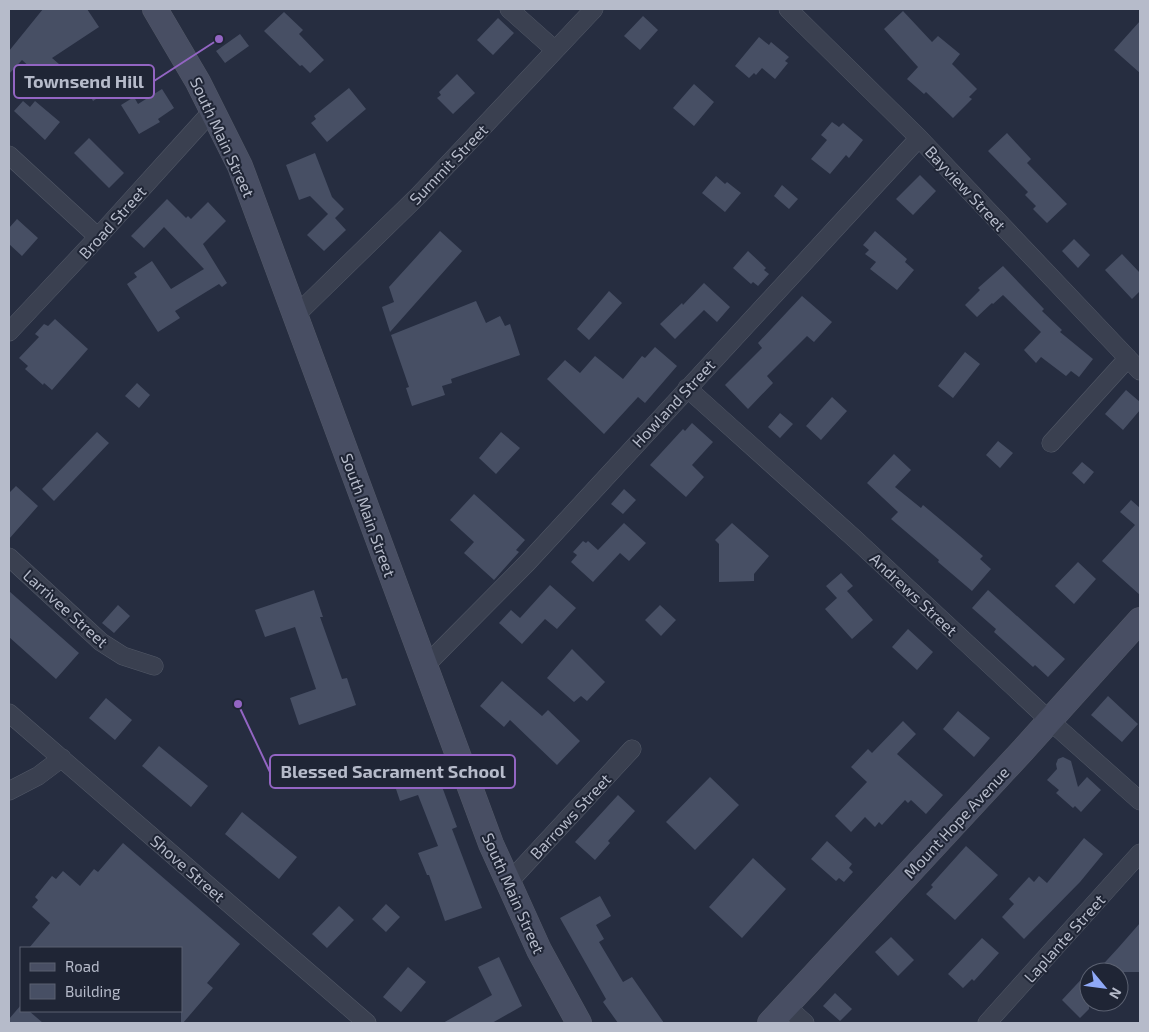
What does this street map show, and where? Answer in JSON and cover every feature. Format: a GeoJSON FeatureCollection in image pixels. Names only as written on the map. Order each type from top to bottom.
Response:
{"type":"FeatureCollection","features":[{"type":"Feature","properties":{"kind":"main road","name":"South Main Street"},"geometry":{"type":"LineString","coordinates":[[155,9],[213,110],[246,181],[490,844],[539,950],[579,1023]]}},
{"type":"Feature","properties":{"kind":"main road","name":"Mount Hope Avenue"},"geometry":{"type":"LineString","coordinates":[[778,1015],[1140,620]]}},
{"type":"Feature","properties":{"kind":"street"},"geometry":{"type":"LineString","coordinates":[[508,9],[555,50]]}},
{"type":"Feature","properties":{"kind":"street","name":"Summit Street"},"geometry":{"type":"LineString","coordinates":[[296,315],[419,195],[594,9]]}},
{"type":"Feature","properties":{"kind":"street","name":"Bayview Street"},"geometry":{"type":"LineString","coordinates":[[788,9],[919,138],[1140,371]]}},
{"type":"Feature","properties":{"kind":"street","name":"Broad Street"},"geometry":{"type":"LineString","coordinates":[[9,332],[213,110]]}},
{"type":"Feature","properties":{"kind":"street","name":"Howland Street"},"geometry":{"type":"LineString","coordinates":[[425,666],[528,562],[919,138]]}},
{"type":"Feature","properties":{"kind":"street"},"geometry":{"type":"LineString","coordinates":[[9,155],[98,237]]}},
{"type":"Feature","properties":{"kind":"street"},"geometry":{"type":"LineString","coordinates":[[1051,443],[1128,358]]}},
{"type":"Feature","properties":{"kind":"street","name":"Andrews Street"},"geometry":{"type":"LineString","coordinates":[[687,388],[855,539],[1140,801]]}},
{"type":"Feature","properties":{"kind":"street","name":"Larrivee Street"},"geometry":{"type":"LineString","coordinates":[[9,557],[101,642],[123,656],[154,666]]}},
{"type":"Feature","properties":{"kind":"street","name":"Shove Street"},"geometry":{"type":"LineString","coordinates":[[9,713],[367,1023]]}},
{"type":"Feature","properties":{"kind":"street","name":"Barrows Street"},"geometry":{"type":"LineString","coordinates":[[508,883],[632,749]]}},
{"type":"Feature","properties":{"kind":"street"},"geometry":{"type":"LineString","coordinates":[[9,791],[38,776],[62,758]]}},
{"type":"Feature","properties":{"kind":"street","name":"Laplante Street"},"geometry":{"type":"LineString","coordinates":[[987,1023],[1140,853]]}},
{"type":"Feature","properties":{"kind":"street"},"geometry":{"type":"LineString","coordinates":[[778,1015],[805,1023]]}},
{"type":"Feature","properties":{"kind":"building"},"geometry":{"type":"Polygon","coordinates":[[[43,9],[87,9],[99,27],[52,58],[59,64],[45,81],[22,60],[9,74],[9,51],[43,9]]]}},
{"type":"Feature","properties":{"kind":"building"},"geometry":{"type":"Polygon","coordinates":[[[903,11],[932,42],[938,36],[960,54],[952,64],[977,89],[969,97],[972,99],[953,118],[926,92],[924,94],[907,79],[918,67],[884,29],[903,11]]]}},
{"type":"Feature","properties":{"kind":"building"},"geometry":{"type":"Polygon","coordinates":[[[284,12],[303,30],[299,34],[324,60],[310,73],[302,65],[300,66],[264,31],[284,12]]]}},
{"type":"Feature","properties":{"kind":"building"},"geometry":{"type":"Polygon","coordinates":[[[643,16],[658,30],[640,50],[624,36],[643,16]]]}},
{"type":"Feature","properties":{"kind":"building"},"geometry":{"type":"Polygon","coordinates":[[[498,18],[514,33],[493,55],[477,40],[498,18]]]}},
{"type":"Feature","properties":{"kind":"building"},"geometry":{"type":"Polygon","coordinates":[[[1140,21],[1140,73],[1114,50],[1140,21]]]}},
{"type":"Feature","properties":{"kind":"building"},"geometry":{"type":"Polygon","coordinates":[[[240,34],[249,46],[225,63],[216,51],[240,34]]]}},
{"type":"Feature","properties":{"kind":"building"},"geometry":{"type":"Polygon","coordinates":[[[759,37],[769,45],[771,42],[789,57],[785,61],[788,63],[775,79],[762,68],[756,75],[754,73],[749,78],[735,66],[759,37]]]}},
{"type":"Feature","properties":{"kind":"building"},"geometry":{"type":"Polygon","coordinates":[[[110,70],[119,84],[93,101],[85,86],[110,70]]]}},
{"type":"Feature","properties":{"kind":"building"},"geometry":{"type":"Polygon","coordinates":[[[457,74],[475,93],[453,114],[437,98],[441,95],[439,92],[457,74]]]}},
{"type":"Feature","properties":{"kind":"building"},"geometry":{"type":"Polygon","coordinates":[[[694,84],[714,102],[694,126],[673,108],[694,84]]]}},
{"type":"Feature","properties":{"kind":"building"},"geometry":{"type":"Polygon","coordinates":[[[349,88],[366,109],[327,142],[311,123],[316,119],[314,116],[349,88]]]}},
{"type":"Feature","properties":{"kind":"building"},"geometry":{"type":"Polygon","coordinates":[[[162,89],[174,108],[158,119],[160,122],[139,134],[121,105],[134,97],[138,104],[162,89]]]}},
{"type":"Feature","properties":{"kind":"building"},"geometry":{"type":"Polygon","coordinates":[[[23,101],[30,107],[35,101],[60,122],[45,140],[14,111],[23,101]]]}},
{"type":"Feature","properties":{"kind":"building"},"geometry":{"type":"Polygon","coordinates":[[[832,122],[839,127],[843,123],[863,140],[849,158],[846,155],[830,174],[811,159],[827,140],[821,135],[832,122]]]}},
{"type":"Feature","properties":{"kind":"building"},"geometry":{"type":"Polygon","coordinates":[[[1007,133],[1031,159],[1027,163],[1067,204],[1047,223],[1033,209],[1036,206],[1025,195],[1028,192],[988,151],[1007,133]]]}},
{"type":"Feature","properties":{"kind":"building"},"geometry":{"type":"Polygon","coordinates":[[[89,138],[124,173],[109,188],[74,153],[89,138]]]}},
{"type":"Feature","properties":{"kind":"building"},"geometry":{"type":"Polygon","coordinates":[[[315,153],[332,197],[344,209],[335,218],[346,230],[324,251],[307,235],[328,214],[310,196],[299,200],[286,165],[315,153]]]}},
{"type":"Feature","properties":{"kind":"building"},"geometry":{"type":"Polygon","coordinates":[[[920,175],[936,191],[913,215],[896,199],[920,175]]]}},
{"type":"Feature","properties":{"kind":"building"},"geometry":{"type":"Polygon","coordinates":[[[716,176],[725,184],[727,182],[741,193],[725,212],[702,193],[716,176]]]}},
{"type":"Feature","properties":{"kind":"building"},"geometry":{"type":"Polygon","coordinates":[[[782,185],[798,199],[789,209],[774,196],[782,185]]]}},
{"type":"Feature","properties":{"kind":"building"},"geometry":{"type":"Polygon","coordinates":[[[167,199],[186,218],[188,216],[191,219],[208,202],[226,221],[203,244],[227,283],[222,287],[219,284],[175,311],[180,318],[158,332],[127,284],[137,277],[134,273],[152,261],[171,289],[204,269],[164,227],[144,248],[131,236],[167,199]]]}},
{"type":"Feature","properties":{"kind":"building"},"geometry":{"type":"Polygon","coordinates":[[[17,219],[38,238],[22,256],[9,244],[9,228],[17,219]]]}},
{"type":"Feature","properties":{"kind":"building"},"geometry":{"type":"Polygon","coordinates":[[[440,231],[462,251],[390,332],[382,307],[394,302],[389,287],[440,231]]]}},
{"type":"Feature","properties":{"kind":"building"},"geometry":{"type":"Polygon","coordinates":[[[875,231],[907,259],[905,262],[914,270],[897,290],[870,269],[876,262],[865,254],[869,250],[863,245],[875,231]]]}},
{"type":"Feature","properties":{"kind":"building"},"geometry":{"type":"Polygon","coordinates":[[[1074,239],[1090,255],[1078,268],[1062,251],[1074,239]]]}},
{"type":"Feature","properties":{"kind":"building"},"geometry":{"type":"Polygon","coordinates":[[[748,251],[766,268],[764,270],[769,274],[758,286],[753,282],[751,284],[733,268],[748,251]]]}},
{"type":"Feature","properties":{"kind":"building"},"geometry":{"type":"Polygon","coordinates":[[[1122,254],[1140,273],[1140,291],[1132,299],[1105,270],[1122,254]]]}},
{"type":"Feature","properties":{"kind":"building"},"geometry":{"type":"Polygon","coordinates":[[[1003,266],[1044,309],[1042,311],[1062,330],[1060,332],[1093,359],[1079,377],[1071,371],[1066,376],[1041,357],[1036,363],[1024,350],[1041,332],[1003,295],[977,317],[965,305],[980,290],[978,288],[1003,266]]]}},
{"type":"Feature","properties":{"kind":"building"},"geometry":{"type":"Polygon","coordinates":[[[704,283],[730,307],[717,322],[704,310],[675,339],[660,324],[682,303],[683,305],[704,283]]]}},
{"type":"Feature","properties":{"kind":"building"},"geometry":{"type":"Polygon","coordinates":[[[609,291],[622,303],[589,340],[577,329],[609,291]]]}},
{"type":"Feature","properties":{"kind":"building"},"geometry":{"type":"Polygon","coordinates":[[[802,296],[832,322],[814,342],[807,336],[767,376],[773,383],[748,409],[725,385],[762,348],[758,343],[802,296]]]}},
{"type":"Feature","properties":{"kind":"building"},"geometry":{"type":"Polygon","coordinates":[[[476,301],[486,323],[500,316],[505,326],[510,324],[520,355],[451,379],[452,383],[442,386],[445,395],[412,406],[406,388],[409,387],[391,335],[476,301]]]}},
{"type":"Feature","properties":{"kind":"building"},"geometry":{"type":"Polygon","coordinates":[[[55,319],[88,349],[52,390],[44,383],[43,385],[25,369],[28,366],[19,358],[39,337],[35,334],[44,324],[48,326],[55,319]]]}},
{"type":"Feature","properties":{"kind":"building"},"geometry":{"type":"Polygon","coordinates":[[[655,347],[677,366],[645,403],[638,397],[604,434],[547,379],[565,360],[580,373],[595,356],[623,379],[642,356],[645,358],[655,347]]]}},
{"type":"Feature","properties":{"kind":"building"},"geometry":{"type":"Polygon","coordinates":[[[965,352],[980,364],[953,398],[938,386],[965,352]]]}},
{"type":"Feature","properties":{"kind":"building"},"geometry":{"type":"Polygon","coordinates":[[[137,383],[150,395],[139,408],[125,396],[137,383]]]}},
{"type":"Feature","properties":{"kind":"building"},"geometry":{"type":"Polygon","coordinates":[[[1126,390],[1140,402],[1140,410],[1123,430],[1105,414],[1126,390]]]}},
{"type":"Feature","properties":{"kind":"building"},"geometry":{"type":"Polygon","coordinates":[[[832,397],[847,411],[821,440],[806,426],[832,397]]]}},
{"type":"Feature","properties":{"kind":"building"},"geometry":{"type":"Polygon","coordinates":[[[780,413],[793,424],[780,438],[768,427],[780,413]]]}},
{"type":"Feature","properties":{"kind":"building"},"geometry":{"type":"Polygon","coordinates":[[[692,423],[713,442],[692,465],[704,477],[686,497],[650,465],[683,429],[685,431],[692,423]]]}},
{"type":"Feature","properties":{"kind":"building"},"geometry":{"type":"Polygon","coordinates":[[[97,432],[109,443],[54,501],[42,489],[97,432]]]}},
{"type":"Feature","properties":{"kind":"building"},"geometry":{"type":"Polygon","coordinates":[[[501,432],[520,448],[496,474],[479,458],[501,432]]]}},
{"type":"Feature","properties":{"kind":"building"},"geometry":{"type":"Polygon","coordinates":[[[998,441],[1013,453],[1000,468],[986,455],[998,441]]]}},
{"type":"Feature","properties":{"kind":"building"},"geometry":{"type":"Polygon","coordinates":[[[894,454],[911,470],[895,487],[921,508],[923,505],[960,536],[983,556],[980,559],[991,569],[972,591],[891,519],[898,512],[867,483],[894,454]]]}},
{"type":"Feature","properties":{"kind":"building"},"geometry":{"type":"Polygon","coordinates":[[[1082,462],[1094,472],[1084,484],[1072,473],[1082,462]]]}},
{"type":"Feature","properties":{"kind":"building"},"geometry":{"type":"Polygon","coordinates":[[[16,486],[38,506],[9,539],[9,493],[16,486]]]}},
{"type":"Feature","properties":{"kind":"building"},"geometry":{"type":"Polygon","coordinates":[[[624,489],[636,500],[623,514],[611,504],[624,489]]]}},
{"type":"Feature","properties":{"kind":"building"},"geometry":{"type":"Polygon","coordinates":[[[474,494],[525,540],[516,550],[519,552],[494,580],[464,553],[474,542],[450,520],[474,494]]]}},
{"type":"Feature","properties":{"kind":"building"},"geometry":{"type":"Polygon","coordinates":[[[1131,500],[1140,508],[1140,595],[1102,561],[1135,525],[1120,512],[1131,500]]]}},
{"type":"Feature","properties":{"kind":"building"},"geometry":{"type":"Polygon","coordinates":[[[624,523],[646,543],[629,561],[620,553],[593,582],[571,562],[577,555],[573,552],[583,541],[586,543],[588,541],[598,550],[624,523]]]}},
{"type":"Feature","properties":{"kind":"building"},"geometry":{"type":"Polygon","coordinates":[[[732,523],[769,556],[754,574],[754,581],[719,582],[719,544],[715,540],[732,523]]]}},
{"type":"Feature","properties":{"kind":"building"},"geometry":{"type":"Polygon","coordinates":[[[1078,562],[1096,579],[1074,604],[1055,586],[1078,562]]]}},
{"type":"Feature","properties":{"kind":"building"},"geometry":{"type":"Polygon","coordinates":[[[841,573],[853,586],[847,591],[873,620],[852,639],[825,609],[837,598],[826,586],[841,573]]]}},
{"type":"Feature","properties":{"kind":"building"},"geometry":{"type":"Polygon","coordinates":[[[550,585],[576,608],[557,629],[545,619],[522,644],[499,623],[511,610],[520,618],[550,585]]]}},
{"type":"Feature","properties":{"kind":"building"},"geometry":{"type":"Polygon","coordinates":[[[314,590],[323,617],[320,617],[342,679],[347,678],[356,705],[299,725],[290,698],[316,689],[295,627],[265,637],[255,610],[314,590]]]}},
{"type":"Feature","properties":{"kind":"building"},"geometry":{"type":"Polygon","coordinates":[[[988,590],[1065,659],[1048,677],[1035,665],[1033,667],[994,632],[996,629],[972,608],[988,590]]]}},
{"type":"Feature","properties":{"kind":"building"},"geometry":{"type":"Polygon","coordinates":[[[9,591],[79,653],[56,679],[9,637],[9,591]]]}},
{"type":"Feature","properties":{"kind":"building"},"geometry":{"type":"Polygon","coordinates":[[[118,605],[130,616],[114,633],[102,623],[118,605]]]}},
{"type":"Feature","properties":{"kind":"building"},"geometry":{"type":"Polygon","coordinates":[[[660,605],[676,620],[661,636],[645,620],[660,605]]]}},
{"type":"Feature","properties":{"kind":"building"},"geometry":{"type":"Polygon","coordinates":[[[908,629],[933,652],[917,670],[892,647],[908,629]]]}},
{"type":"Feature","properties":{"kind":"building"},"geometry":{"type":"Polygon","coordinates":[[[572,649],[605,682],[587,701],[581,696],[574,702],[547,678],[572,649]]]}},
{"type":"Feature","properties":{"kind":"building"},"geometry":{"type":"Polygon","coordinates":[[[502,681],[542,716],[548,710],[580,741],[557,765],[510,720],[504,727],[480,706],[502,681]]]}},
{"type":"Feature","properties":{"kind":"building"},"geometry":{"type":"Polygon","coordinates":[[[1108,696],[1138,724],[1122,742],[1091,715],[1108,696]]]}},
{"type":"Feature","properties":{"kind":"building"},"geometry":{"type":"Polygon","coordinates":[[[106,698],[132,720],[115,740],[89,718],[106,698]]]}},
{"type":"Feature","properties":{"kind":"building"},"geometry":{"type":"Polygon","coordinates":[[[958,711],[990,738],[974,757],[943,729],[958,711]]]}},
{"type":"Feature","properties":{"kind":"building"},"geometry":{"type":"Polygon","coordinates":[[[903,721],[916,734],[897,754],[943,795],[926,814],[911,800],[908,803],[905,800],[882,825],[879,822],[875,827],[865,817],[851,832],[835,816],[867,782],[851,767],[868,749],[872,753],[903,721]]]}},
{"type":"Feature","properties":{"kind":"building"},"geometry":{"type":"Polygon","coordinates":[[[159,746],[208,786],[191,807],[142,766],[159,746]]]}},
{"type":"Feature","properties":{"kind":"building"},"geometry":{"type":"Polygon","coordinates":[[[1063,757],[1071,761],[1078,787],[1087,777],[1101,790],[1081,812],[1075,806],[1073,808],[1056,793],[1059,790],[1047,780],[1057,769],[1058,759],[1063,757]]]}},
{"type":"Feature","properties":{"kind":"building"},"geometry":{"type":"Polygon","coordinates":[[[434,765],[457,827],[452,829],[482,908],[445,921],[429,875],[427,875],[418,853],[438,846],[418,795],[400,801],[393,780],[434,765]]]}},
{"type":"Feature","properties":{"kind":"building"},"geometry":{"type":"Polygon","coordinates":[[[710,777],[739,805],[695,850],[666,822],[710,777]]]}},
{"type":"Feature","properties":{"kind":"building"},"geometry":{"type":"Polygon","coordinates":[[[618,795],[635,811],[608,841],[610,843],[595,860],[575,842],[618,795]]]}},
{"type":"Feature","properties":{"kind":"building"},"geometry":{"type":"Polygon","coordinates":[[[242,812],[297,857],[279,879],[225,834],[242,812]]]}},
{"type":"Feature","properties":{"kind":"building"},"geometry":{"type":"Polygon","coordinates":[[[1084,838],[1103,854],[1080,882],[1024,939],[1002,917],[1014,904],[1009,899],[1029,877],[1034,882],[1039,876],[1047,883],[1084,838]]]}},
{"type":"Feature","properties":{"kind":"building"},"geometry":{"type":"Polygon","coordinates":[[[827,841],[852,864],[849,868],[853,872],[844,882],[839,878],[836,881],[811,859],[827,841]]]}},
{"type":"Feature","properties":{"kind":"building"},"geometry":{"type":"Polygon","coordinates":[[[123,843],[240,944],[207,983],[213,988],[183,1023],[181,1023],[182,947],[30,947],[50,923],[32,907],[38,900],[35,897],[52,876],[56,879],[63,871],[80,886],[94,869],[98,872],[123,843]]]}},
{"type":"Feature","properties":{"kind":"building"},"geometry":{"type":"Polygon","coordinates":[[[966,846],[998,875],[955,920],[926,894],[933,887],[931,885],[966,846]]]}},
{"type":"Feature","properties":{"kind":"building"},"geometry":{"type":"Polygon","coordinates":[[[753,858],[786,889],[742,938],[709,907],[753,858]]]}},
{"type":"Feature","properties":{"kind":"building"},"geometry":{"type":"Polygon","coordinates":[[[600,896],[611,916],[596,925],[604,939],[599,942],[623,982],[632,977],[664,1023],[618,1023],[603,1002],[606,999],[560,918],[600,896]]]}},
{"type":"Feature","properties":{"kind":"building"},"geometry":{"type":"Polygon","coordinates":[[[386,904],[400,917],[386,932],[372,919],[386,904]]]}},
{"type":"Feature","properties":{"kind":"building"},"geometry":{"type":"Polygon","coordinates":[[[339,906],[354,920],[327,948],[312,934],[339,906]]]}},
{"type":"Feature","properties":{"kind":"building"},"geometry":{"type":"Polygon","coordinates":[[[1140,923],[1140,972],[1129,972],[1129,962],[1105,962],[1140,923]]]}},
{"type":"Feature","properties":{"kind":"building"},"geometry":{"type":"Polygon","coordinates":[[[891,937],[914,960],[898,976],[875,952],[891,937]]]}},
{"type":"Feature","properties":{"kind":"building"},"geometry":{"type":"Polygon","coordinates":[[[982,938],[999,953],[974,981],[972,979],[963,988],[948,974],[982,938]]]}},
{"type":"Feature","properties":{"kind":"building"},"geometry":{"type":"Polygon","coordinates":[[[499,957],[522,1006],[492,1023],[443,1023],[492,995],[478,967],[499,957]]]}},
{"type":"Feature","properties":{"kind":"building"},"geometry":{"type":"Polygon","coordinates":[[[408,967],[426,982],[401,1012],[383,997],[408,967]]]}},
{"type":"Feature","properties":{"kind":"building"},"geometry":{"type":"Polygon","coordinates":[[[1079,982],[1079,1012],[1086,1012],[1080,1018],[1062,1000],[1079,982]]]}},
{"type":"Feature","properties":{"kind":"building"},"geometry":{"type":"Polygon","coordinates":[[[835,993],[852,1009],[840,1021],[823,1006],[835,993]]]}},
{"type":"Feature","properties":{"kind":"building"},"geometry":{"type":"Polygon","coordinates":[[[20,1006],[20,1012],[30,1012],[43,1023],[9,1023],[9,1019],[20,1006]]]}},
{"type":"Feature","properties":{"kind":"place","name":"Townsend Hill"},"geometry":{"type":"Point","coordinates":[219,39]}},
{"type":"Feature","properties":{"kind":"place","name":"Blessed Sacrament School"},"geometry":{"type":"Point","coordinates":[238,704]}}]}
